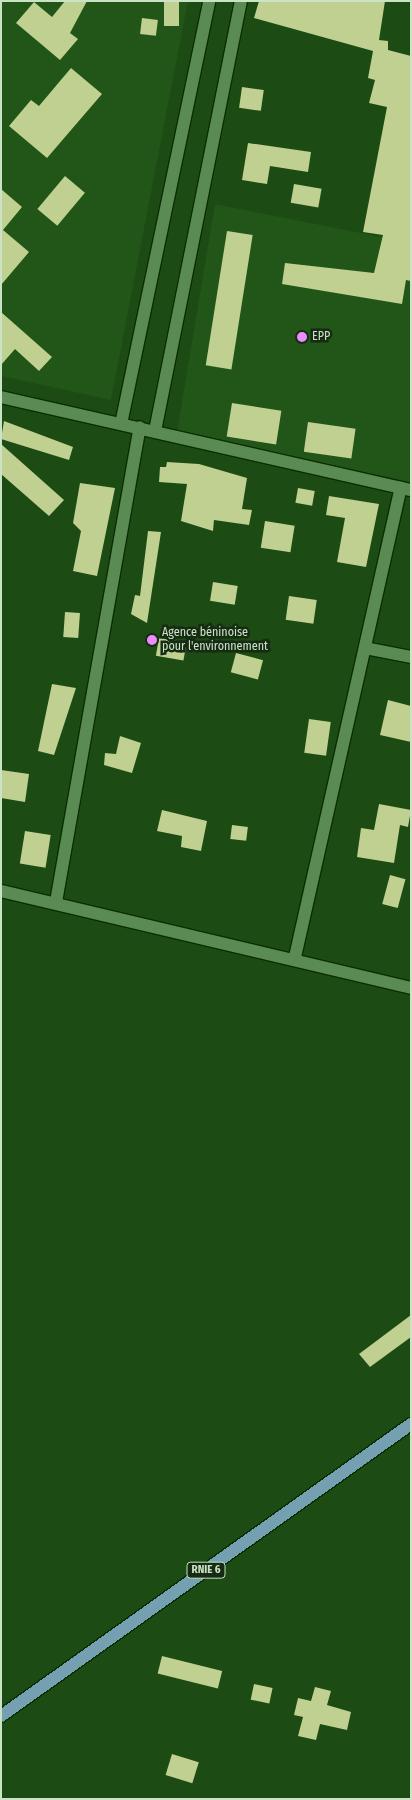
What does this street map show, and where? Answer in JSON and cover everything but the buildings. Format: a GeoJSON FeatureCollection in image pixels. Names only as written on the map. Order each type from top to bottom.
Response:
{"type":"FeatureCollection","features":[{"type":"Feature","properties":{"kind":"main road","name":"RNIE 6"},"geometry":{"type":"LineString","coordinates":[[1,1716],[411,1424]]}},
{"type":"Feature","properties":{"kind":"street"},"geometry":{"type":"LineString","coordinates":[[121,424],[209,1]]}},
{"type":"Feature","properties":{"kind":"street"},"geometry":{"type":"LineString","coordinates":[[155,431],[241,1]]}},
{"type":"Feature","properties":{"kind":"street"},"geometry":{"type":"LineString","coordinates":[[1,397],[406,489],[364,648],[294,957]]}},
{"type":"Feature","properties":{"kind":"street"},"geometry":{"type":"LineString","coordinates":[[56,902],[140,428]]}},
{"type":"Feature","properties":{"kind":"street"},"geometry":{"type":"LineString","coordinates":[[364,648],[411,657]]}},
{"type":"Feature","properties":{"kind":"street"},"geometry":{"type":"LineString","coordinates":[[1,891],[294,957],[411,988]]}},
{"type":"Feature","properties":{"kind":"shaded area"},"geometry":{"type":"Polygon","coordinates":[[[1,1],[188,1],[111,400],[1,376],[1,1]]]}},
{"type":"Feature","properties":{"kind":"shaded area","name":"EPP"},"geometry":{"type":"Polygon","coordinates":[[[215,204],[411,243],[411,482],[177,432],[215,204]]]}},
{"type":"Feature","properties":{"kind":"place","name":"EPP"},"geometry":{"type":"Point","coordinates":[302,337]}},
{"type":"Feature","properties":{"kind":"place","name":"Agence béninoise pour l'environnement"},"geometry":{"type":"Point","coordinates":[152,640]}}]}
